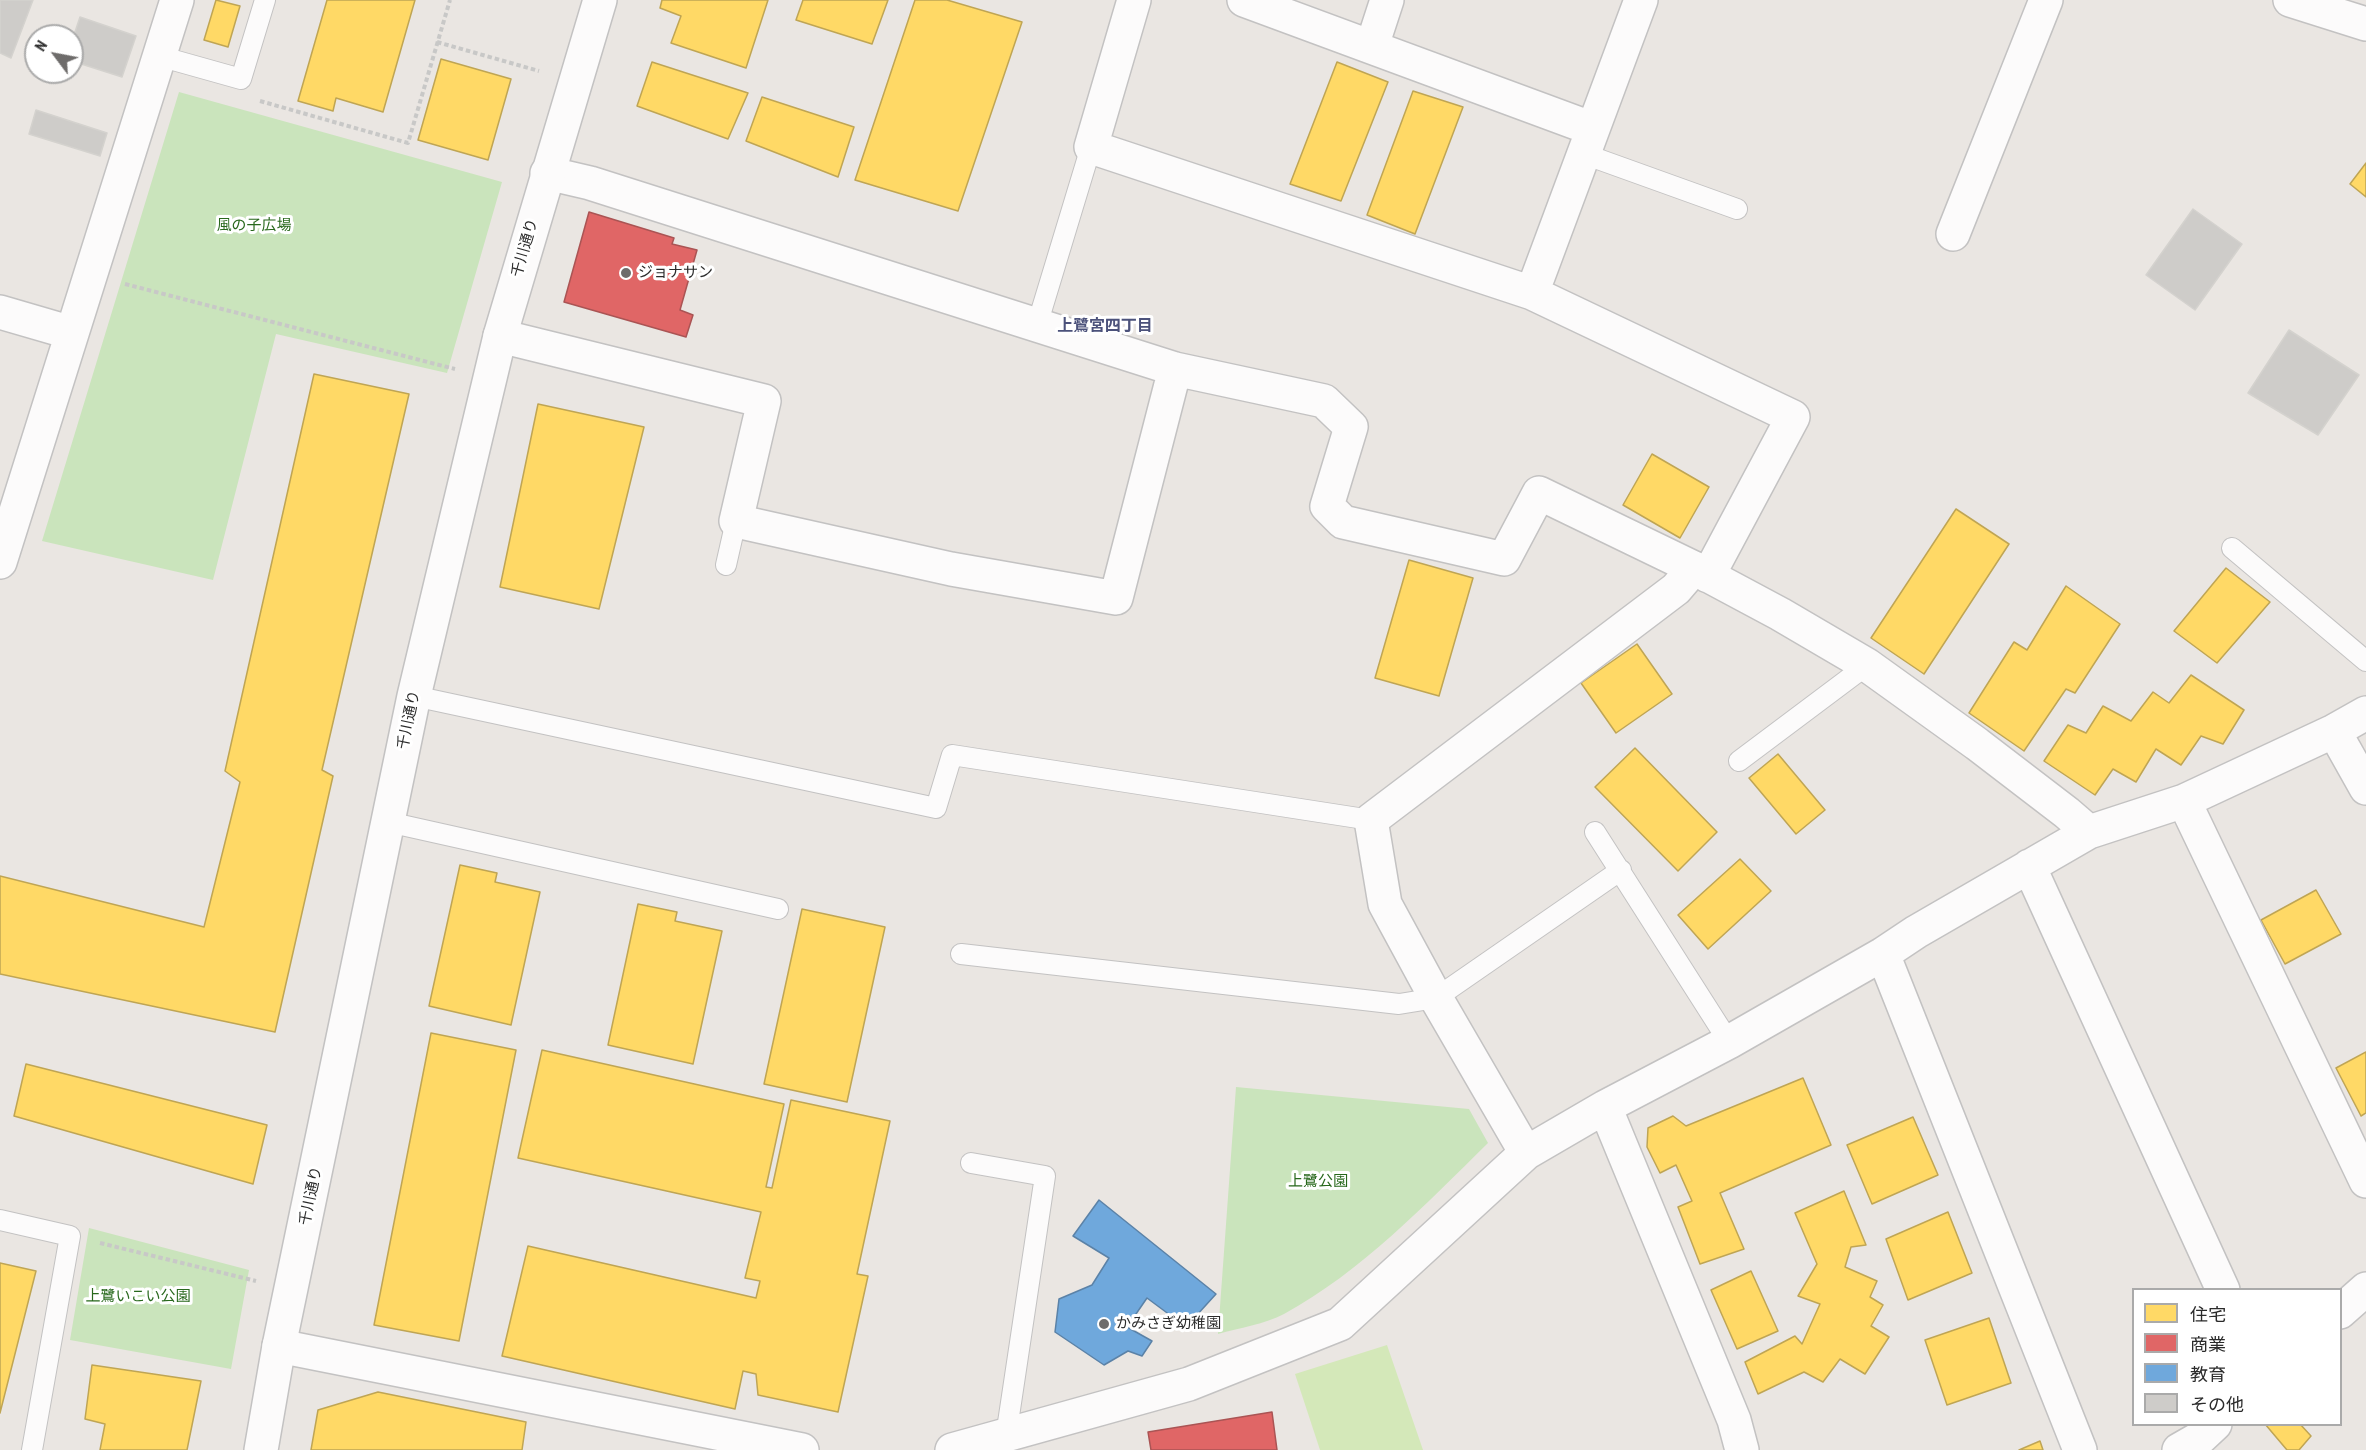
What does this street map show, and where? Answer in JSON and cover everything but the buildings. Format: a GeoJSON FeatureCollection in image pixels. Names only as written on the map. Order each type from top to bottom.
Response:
{"type":"FeatureCollection","features":[{"type":"Feature","properties":{"kind":"street","name":"千川通り"},"geometry":{"type":"LineString","coordinates":[[261,1450],[279,1346],[414,696],[500,336],[600,0]]}},
{"type":"Feature","properties":{"kind":"street"},"geometry":{"type":"LineString","coordinates":[[1134,0],[1090,147],[1532,293],[1793,417],[1701,572],[1371,820],[1385,904],[1436,998],[1526,1153]]}},
{"type":"Feature","properties":{"kind":"street"},"geometry":{"type":"LineString","coordinates":[[1244,0],[1372,46],[1588,142]]}},
{"type":"Feature","properties":{"kind":"street"},"geometry":{"type":"LineString","coordinates":[[1372,46],[1387,0]]}},
{"type":"Feature","properties":{"kind":"street"},"geometry":{"type":"LineString","coordinates":[[1532,293],[1641,0]]}},
{"type":"Feature","properties":{"kind":"street"},"geometry":{"type":"LineString","coordinates":[[1953,234],[2046,0]]}},
{"type":"Feature","properties":{"kind":"street"},"geometry":{"type":"LineString","coordinates":[[2290,0],[2366,24]]}},
{"type":"Feature","properties":{"kind":"street"},"geometry":{"type":"LineString","coordinates":[[0,562],[175,1]]}},
{"type":"Feature","properties":{"kind":"street"},"geometry":{"type":"LineString","coordinates":[[547,173],[590,183],[1175,369],[1324,401],[1351,428],[1327,506],[1342,522],[1504,559],[1539,493],[1701,572],[1867,665],[1995,758],[2089,832]]}},
{"type":"Feature","properties":{"kind":"street"},"geometry":{"type":"LineString","coordinates":[[0,312],[72,333]]}},
{"type":"Feature","properties":{"kind":"street"},"geometry":{"type":"LineString","coordinates":[[500,336],[764,401],[736,522],[951,569],[1116,598],[1175,369]]}},
{"type":"Feature","properties":{"kind":"street"},"geometry":{"type":"LineString","coordinates":[[952,1450],[1190,1383],[1340,1324],[1526,1153],[1605,1107],[1729,1042],[2089,832],[2184,801],[2334,731],[2366,713]]}},
{"type":"Feature","properties":{"kind":"street"},"geometry":{"type":"LineString","coordinates":[[2334,731],[2366,788]]}},
{"type":"Feature","properties":{"kind":"street"},"geometry":{"type":"LineString","coordinates":[[2184,801],[2366,1181]]}},
{"type":"Feature","properties":{"kind":"street"},"geometry":{"type":"LineString","coordinates":[[2029,866],[2222,1288]]}},
{"type":"Feature","properties":{"kind":"street"},"geometry":{"type":"LineString","coordinates":[[1883,954],[2080,1450]]}},
{"type":"Feature","properties":{"kind":"street"},"geometry":{"type":"LineString","coordinates":[[1605,1107],[1734,1420],[1742,1450]]}},
{"type":"Feature","properties":{"kind":"street"},"geometry":{"type":"LineString","coordinates":[[2342,1310],[2366,1289]]}},
{"type":"Feature","properties":{"kind":"street"},"geometry":{"type":"LineString","coordinates":[[279,1346],[802,1450]]}},
{"type":"Feature","properties":{"kind":"street"},"geometry":{"type":"LineString","coordinates":[[2179,1450],[2214,1426]]}},
{"type":"Feature","properties":{"kind":"lane"},"geometry":{"type":"LineString","coordinates":[[159,56],[241,79],[265,0]]}},
{"type":"Feature","properties":{"kind":"lane"},"geometry":{"type":"LineString","coordinates":[[1588,142],[1737,209]]}},
{"type":"Feature","properties":{"kind":"lane"},"geometry":{"type":"LineString","coordinates":[[1037,326],[1090,147]]}},
{"type":"Feature","properties":{"kind":"lane"},"geometry":{"type":"LineString","coordinates":[[726,565],[736,522]]}},
{"type":"Feature","properties":{"kind":"lane"},"geometry":{"type":"LineString","coordinates":[[2232,548],[2366,661]]}},
{"type":"Feature","properties":{"kind":"lane"},"geometry":{"type":"LineString","coordinates":[[1739,760],[1867,665]]}},
{"type":"Feature","properties":{"kind":"lane"},"geometry":{"type":"LineString","coordinates":[[414,696],[936,808],[952,754],[1371,820]]}},
{"type":"Feature","properties":{"kind":"lane"},"geometry":{"type":"LineString","coordinates":[[388,822],[778,909]]}},
{"type":"Feature","properties":{"kind":"lane"},"geometry":{"type":"LineString","coordinates":[[1595,831],[1729,1042]]}},
{"type":"Feature","properties":{"kind":"lane"},"geometry":{"type":"LineString","coordinates":[[961,954],[1399,1004],[1436,998],[1621,870]]}},
{"type":"Feature","properties":{"kind":"lane"},"geometry":{"type":"LineString","coordinates":[[971,1163],[1045,1176],[1006,1436]]}},
{"type":"Feature","properties":{"kind":"lane"},"geometry":{"type":"LineString","coordinates":[[0,1220],[70,1236],[33,1450]]}},
{"type":"Feature","properties":{"kind":"path"},"geometry":{"type":"LineString","coordinates":[[258,100],[408,143],[450,0]]}},
{"type":"Feature","properties":{"kind":"path"},"geometry":{"type":"LineString","coordinates":[[437,42],[539,71]]}},
{"type":"Feature","properties":{"kind":"path"},"geometry":{"type":"LineString","coordinates":[[116,282],[455,369]]}},
{"type":"Feature","properties":{"kind":"path"},"geometry":{"type":"LineString","coordinates":[[70,1236],[256,1281]]}},
{"type":"Feature","properties":{"kind":"green space","name":"風の子広場"},"geometry":{"type":"Polygon","coordinates":[[[179,92],[502,182],[447,373],[276,334],[213,580],[42,541],[179,92]]]}},
{"type":"Feature","properties":{"kind":"green space","name":"上鷺公園"},"geometry":{"type":"Polygon","coordinates":[[[1236,1087],[1469,1109],[1488,1143],[1392,1236],[1340,1278],[1284,1314],[1218,1334],[1236,1087]]]}},
{"type":"Feature","properties":{"kind":"green space","name":"上鷺いこい公園"},"geometry":{"type":"Polygon","coordinates":[[[89,1228],[249,1270],[231,1369],[70,1340],[89,1228]]]}},
{"type":"Feature","properties":{"kind":"green space"},"geometry":{"type":"Polygon","coordinates":[[[1387,1345],[1423,1450],[1320,1450],[1295,1374],[1387,1345]]]}},
{"type":"Feature","properties":{"kind":"place","name":"ジョナサン"},"geometry":{"type":"Point","coordinates":[626,273]}},
{"type":"Feature","properties":{"kind":"place","name":"かみさぎ幼稚園"},"geometry":{"type":"Point","coordinates":[1104,1324]}},
{"type":"Feature","properties":{"kind":"district","name":"上鷺宮四丁目"},"geometry":{"type":"Point","coordinates":[1105,326]}}]}
